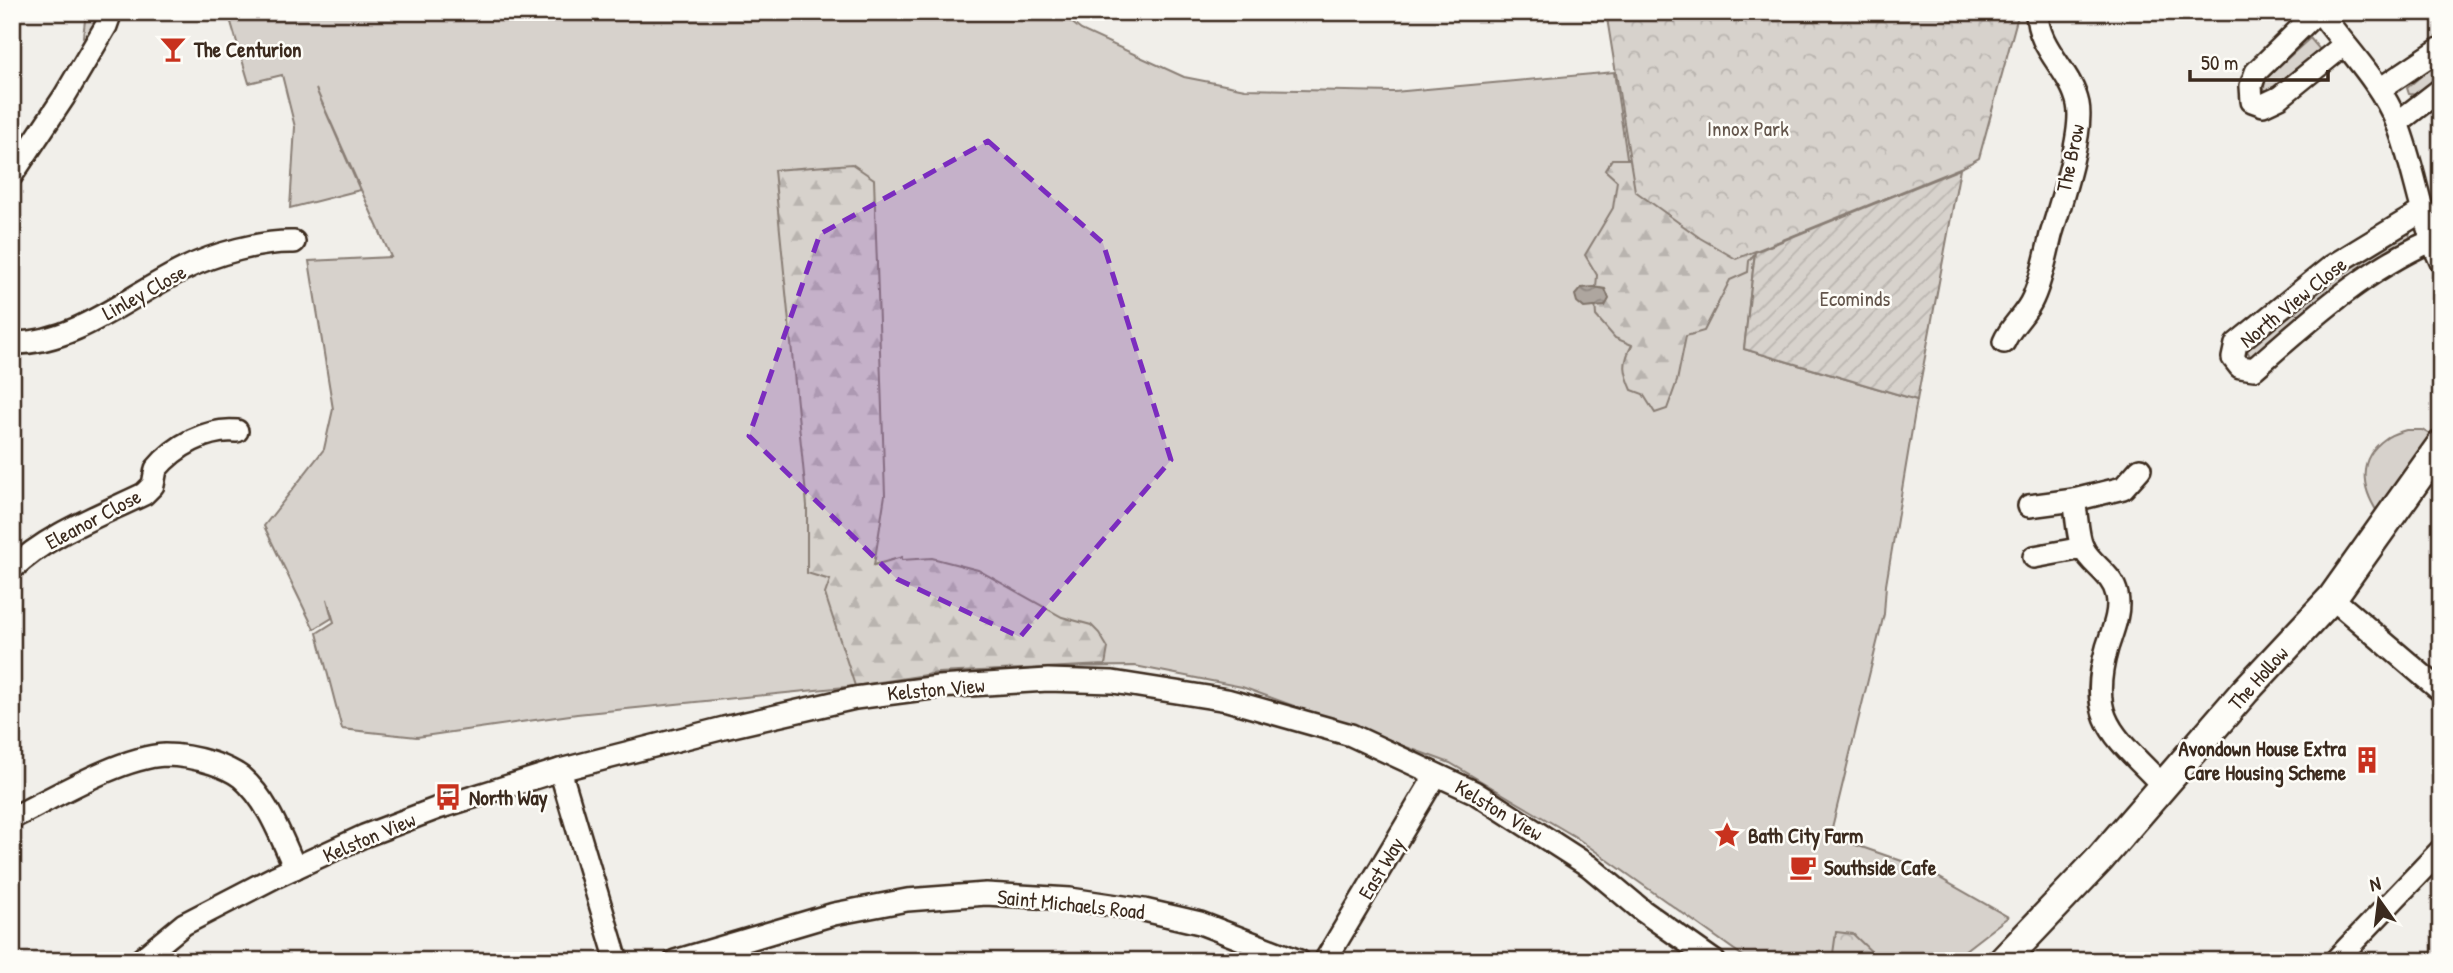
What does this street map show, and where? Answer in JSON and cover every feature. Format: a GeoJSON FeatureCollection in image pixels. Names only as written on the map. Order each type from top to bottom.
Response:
{"type":"FeatureCollection","features":[{"type":"Feature","properties":{"kind":"street"},"geometry":{"type":"LineString","coordinates":[[12,175],[64,97],[106,26],[111,12]]}},
{"type":"Feature","properties":{"kind":"street","name":"The Brow"},"geometry":{"type":"LineString","coordinates":[[2004,342],[2011,327],[2035,315],[2037,287],[2079,122],[2076,94],[2040,34],[2037,12]]}},
{"type":"Feature","properties":{"kind":"street"},"geometry":{"type":"LineString","coordinates":[[2344,45],[2280,97],[2263,105],[2252,101],[2250,86],[2256,72],[2318,12],[2380,89],[2397,123],[2424,209],[2431,241],[2441,262]]}},
{"type":"Feature","properties":{"kind":"street"},"geometry":{"type":"LineString","coordinates":[[2380,89],[2441,48]]}},
{"type":"Feature","properties":{"kind":"street"},"geometry":{"type":"LineString","coordinates":[[2397,123],[2441,89]]}},
{"type":"Feature","properties":{"kind":"street","name":"North View Close"},"geometry":{"type":"LineString","coordinates":[[2424,209],[2332,267],[2236,344],[2233,358],[2240,367],[2254,369],[2339,296],[2401,254],[2431,241]]}},
{"type":"Feature","properties":{"kind":"street","name":"Linley Close"},"geometry":{"type":"LineString","coordinates":[[12,343],[52,337],[77,329],[185,269],[282,235]]}},
{"type":"Feature","properties":{"kind":"street","name":"Eleanor Close"},"geometry":{"type":"LineString","coordinates":[[12,569],[28,554],[49,541],[144,494],[153,485],[156,469],[178,449],[211,432],[237,431]]}},
{"type":"Feature","properties":{"kind":"street","name":"The Hollow"},"geometry":{"type":"LineString","coordinates":[[2003,961],[2099,860],[2245,691],[2332,598],[2441,445]]}},
{"type":"Feature","properties":{"kind":"street"},"geometry":{"type":"LineString","coordinates":[[2029,506],[2074,500],[2123,488],[2140,469]]}},
{"type":"Feature","properties":{"kind":"street"},"geometry":{"type":"LineString","coordinates":[[2074,500],[2083,548],[2108,575],[2117,595],[2117,614],[2100,674],[2099,698],[2104,719],[2163,786]]}},
{"type":"Feature","properties":{"kind":"street"},"geometry":{"type":"LineString","coordinates":[[2034,557],[2083,548]]}},
{"type":"Feature","properties":{"kind":"street"},"geometry":{"type":"LineString","coordinates":[[2332,598],[2441,691]]}},
{"type":"Feature","properties":{"kind":"street","name":"Kelston View"},"geometry":{"type":"LineString","coordinates":[[139,961],[184,924],[364,836],[438,808],[560,770],[724,727],[855,698],[929,688],[1048,680],[1113,682],[1227,700],[1351,735],[1474,792],[1589,866],[1643,911],[1714,961]]}},
{"type":"Feature","properties":{"kind":"street"},"geometry":{"type":"LineString","coordinates":[[12,818],[133,761],[163,755],[191,757],[240,776],[255,792],[270,813],[295,869]]}},
{"type":"Feature","properties":{"kind":"street"},"geometry":{"type":"LineString","coordinates":[[560,770],[617,961]]}},
{"type":"Feature","properties":{"kind":"street","name":"East Way"},"geometry":{"type":"LineString","coordinates":[[1325,961],[1436,775]]}},
{"type":"Feature","properties":{"kind":"street"},"geometry":{"type":"LineString","coordinates":[[2335,961],[2441,850]]}},
{"type":"Feature","properties":{"kind":"street","name":"Saint Michaels Road"},"geometry":{"type":"LineString","coordinates":[[675,961],[834,914],[907,900],[986,894],[1070,899],[1144,910],[1200,923],[1300,961]]}},
{"type":"Feature","properties":{"kind":"highlighted area"},"geometry":{"type":"Polygon","coordinates":[[[988,141],[1103,243],[1171,460],[1020,637],[897,579],[749,436],[820,234],[988,141]]]}},
{"type":"Feature","properties":{"kind":"green space"},"geometry":{"type":"Polygon","coordinates":[[[86,12],[104,12],[89,40],[83,37],[86,12]]]}},
{"type":"Feature","properties":{"kind":"green space","name":"Bath City Farm"},"geometry":{"type":"Polygon","coordinates":[[[228,12],[1059,12],[1081,30],[1184,77],[1245,89],[1394,92],[1614,72],[1630,177],[1755,252],[1744,349],[1917,400],[1886,585],[1884,614],[1830,836],[1922,868],[2008,917],[1951,961],[1750,961],[1574,836],[1450,763],[1242,687],[1135,666],[1041,667],[938,673],[855,686],[577,714],[417,737],[342,729],[317,633],[334,622],[327,599],[332,618],[314,629],[264,526],[324,449],[333,409],[309,261],[391,257],[316,89],[360,190],[290,208],[295,127],[282,75],[249,83],[228,12]]]}},
{"type":"Feature","properties":{"kind":"green space"},"geometry":{"type":"Polygon","coordinates":[[[1270,12],[1462,12],[1334,19],[1270,12]]]}},
{"type":"Feature","properties":{"kind":"green space","name":"Innox Park"},"geometry":{"type":"Polygon","coordinates":[[[1606,12],[2019,12],[1979,158],[1736,259],[1700,238],[1635,191],[1606,12]]]}},
{"type":"Feature","properties":{"kind":"green space"},"geometry":{"type":"Polygon","coordinates":[[[2310,38],[2322,52],[2270,93],[2264,89],[2265,79],[2310,38]]]}},
{"type":"Feature","properties":{"kind":"green space"},"geometry":{"type":"Polygon","coordinates":[[[2441,59],[2441,79],[2420,95],[2409,94],[2407,88],[2441,59]]]}},
{"type":"Feature","properties":{"kind":"green space"},"geometry":{"type":"Polygon","coordinates":[[[1612,159],[1637,159],[1760,246],[1749,261],[1748,272],[1730,280],[1704,331],[1686,336],[1677,381],[1667,409],[1655,413],[1643,394],[1632,390],[1627,378],[1625,362],[1632,345],[1615,338],[1596,316],[1597,275],[1585,255],[1613,208],[1617,181],[1605,170],[1612,159]]]}},
{"type":"Feature","properties":{"kind":"green space"},"geometry":{"type":"Polygon","coordinates":[[[852,164],[874,179],[885,495],[874,565],[902,557],[902,560],[932,558],[978,570],[1062,617],[1091,625],[1108,648],[1105,665],[938,673],[855,686],[825,594],[830,580],[807,573],[807,506],[774,170],[852,164]]]}},
{"type":"Feature","properties":{"kind":"green space","name":"Ecominds"},"geometry":{"type":"Polygon","coordinates":[[[1960,169],[1917,400],[1744,349],[1755,252],[1960,169]]]}},
{"type":"Feature","properties":{"kind":"green space"},"geometry":{"type":"Polygon","coordinates":[[[2407,228],[2412,242],[2257,358],[2251,358],[2246,349],[2344,268],[2407,228]]]}},
{"type":"Feature","properties":{"kind":"green space"},"geometry":{"type":"Polygon","coordinates":[[[2406,430],[2422,430],[2436,438],[2378,513],[2365,483],[2366,464],[2376,447],[2385,439],[2406,430]]]}},
{"type":"Feature","properties":{"kind":"green space"},"geometry":{"type":"Polygon","coordinates":[[[1836,932],[1853,934],[1881,961],[1832,961],[1836,932]]]}},
{"type":"Feature","properties":{"kind":"water"},"geometry":{"type":"Polygon","coordinates":[[[1581,288],[1605,289],[1609,299],[1605,306],[1584,308],[1577,302],[1575,295],[1581,288]]]}},
{"type":"Feature","properties":{"kind":"place","name":"The Centurion"},"geometry":{"type":"Point","coordinates":[173,49]}},
{"type":"Feature","properties":{"kind":"place","name":"Avondown House Extra Care Housing Scheme"},"geometry":{"type":"Point","coordinates":[2367,760]}},
{"type":"Feature","properties":{"kind":"place","name":"North Way"},"geometry":{"type":"Point","coordinates":[448,797]}},
{"type":"Feature","properties":{"kind":"place","name":"Bath City Farm"},"geometry":{"type":"Point","coordinates":[1727,835]}},
{"type":"Feature","properties":{"kind":"place","name":"Southside Cafe"},"geometry":{"type":"Point","coordinates":[1803,867]}}]}
